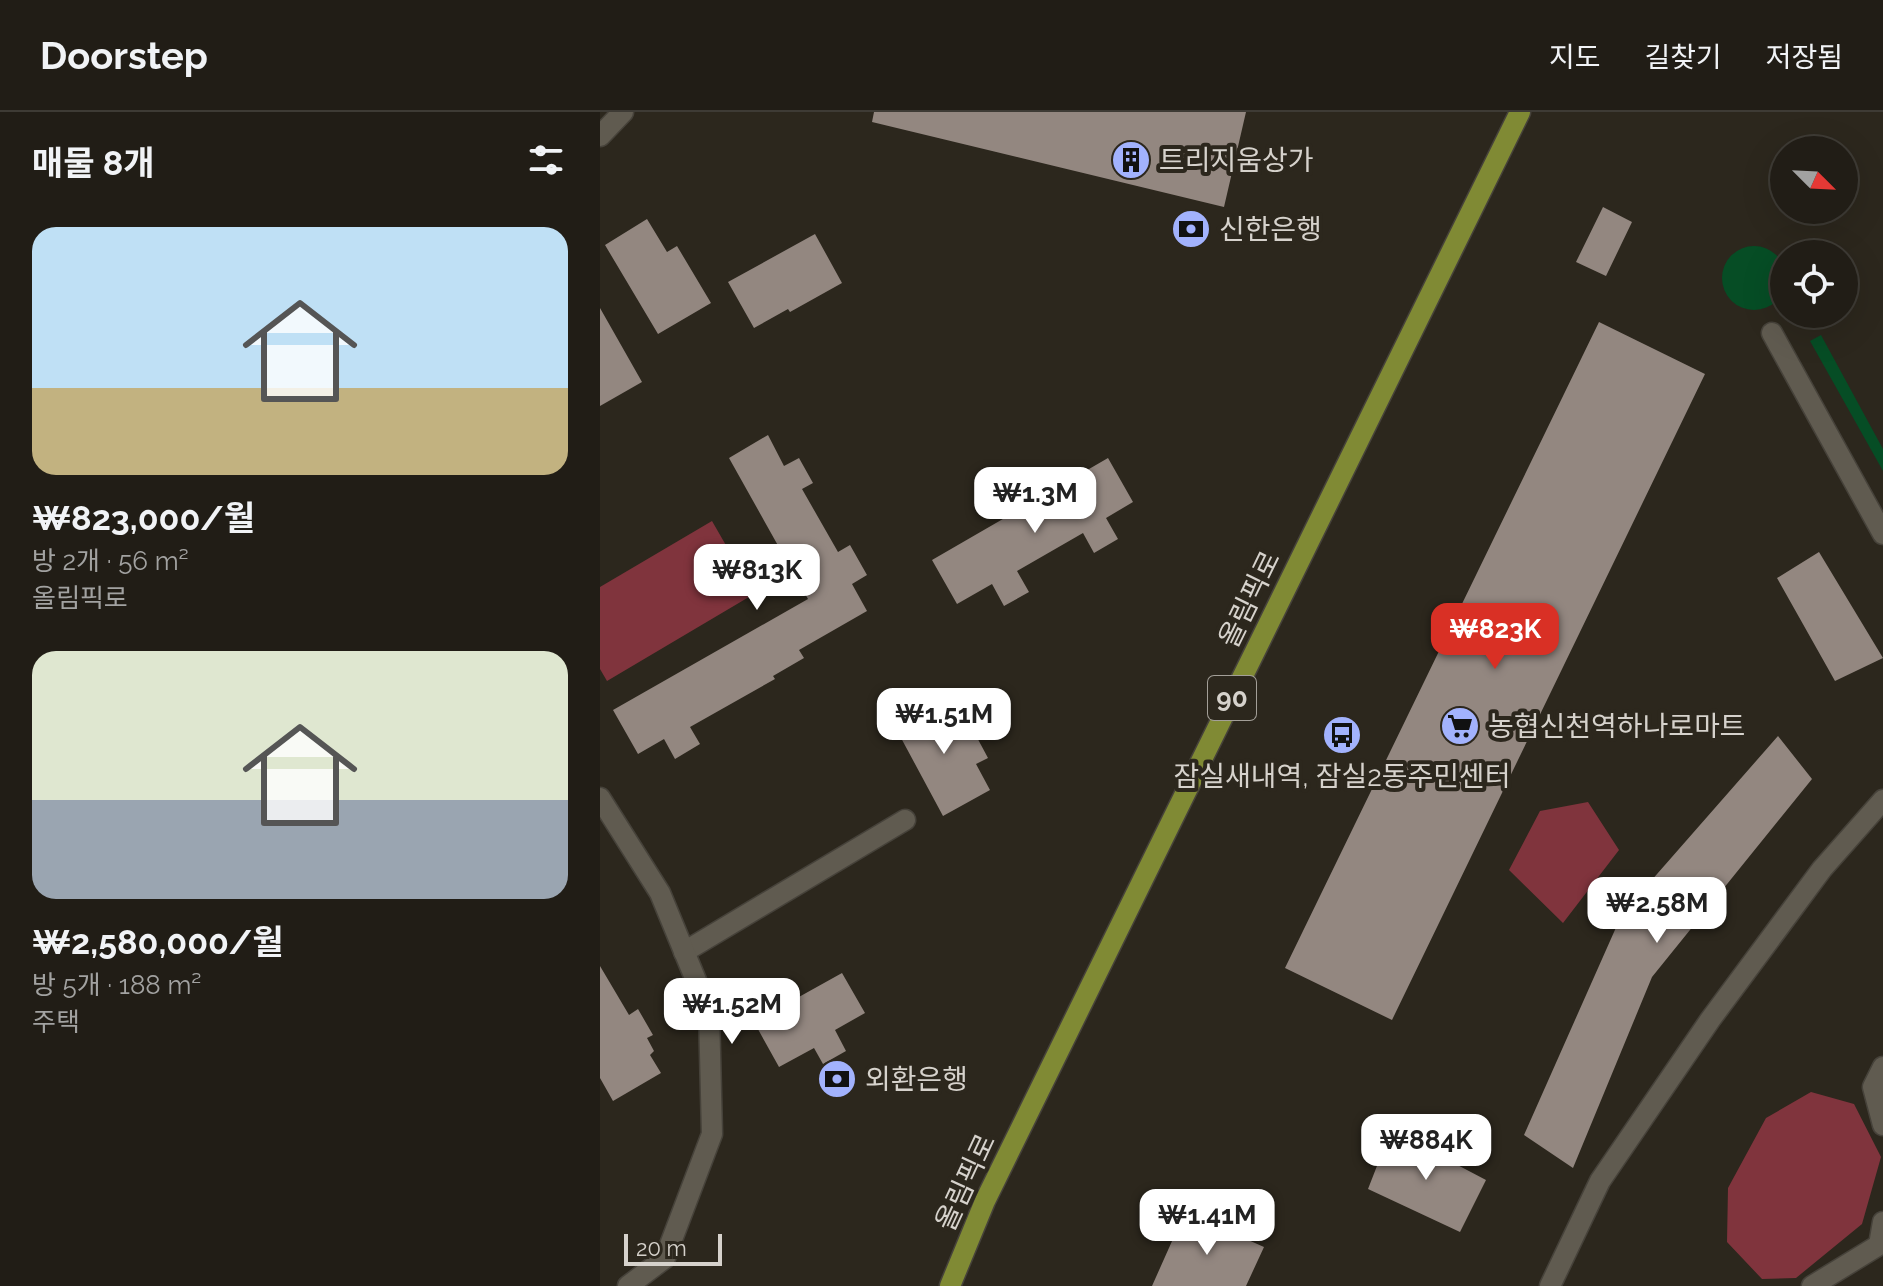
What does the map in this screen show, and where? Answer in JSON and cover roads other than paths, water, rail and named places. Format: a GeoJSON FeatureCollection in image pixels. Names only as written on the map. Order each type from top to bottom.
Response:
{"type":"FeatureCollection","features":[{"type":"Feature","properties":{"kind":"main road","name":"올림픽로"},"geometry":{"type":"LineString","coordinates":[[950,1286],[985,1201],[1520,112]]}},
{"type":"Feature","properties":{"kind":"street"},"geometry":{"type":"LineString","coordinates":[[600,136],[623,112]]}},
{"type":"Feature","properties":{"kind":"street"},"geometry":{"type":"LineString","coordinates":[[1772,333],[1883,534]]}},
{"type":"Feature","properties":{"kind":"street"},"geometry":{"type":"LineString","coordinates":[[600,798],[660,893],[709,1012],[712,1134],[665,1258],[628,1286]]}},
{"type":"Feature","properties":{"kind":"street"},"geometry":{"type":"LineString","coordinates":[[1550,1286],[1600,1181],[1710,1020],[1822,869],[1883,800]]}},
{"type":"Feature","properties":{"kind":"street"},"geometry":{"type":"LineString","coordinates":[[684,952],[905,820]]}},
{"type":"Feature","properties":{"kind":"street"},"geometry":{"type":"LineString","coordinates":[[1883,1067],[1873,1087],[1883,1125]]}},
{"type":"Feature","properties":{"kind":"street"},"geometry":{"type":"LineString","coordinates":[[1812,1286],[1879,1245],[1883,1222]]}},
{"type":"Feature","properties":{"kind":"place","name":"트리지움상가"},"geometry":{"type":"Point","coordinates":[1131,160]}},
{"type":"Feature","properties":{"kind":"place","name":"신한은행"},"geometry":{"type":"Point","coordinates":[1191,229]}},
{"type":"Feature","properties":{"kind":"place","name":"농협신천역하나로마트"},"geometry":{"type":"Point","coordinates":[1460,726]}},
{"type":"Feature","properties":{"kind":"place","name":"잠실새내역, 잠실2동주민센터"},"geometry":{"type":"Point","coordinates":[1342,735]}},
{"type":"Feature","properties":{"kind":"place","name":"외환은행"},"geometry":{"type":"Point","coordinates":[837,1079]}}]}
